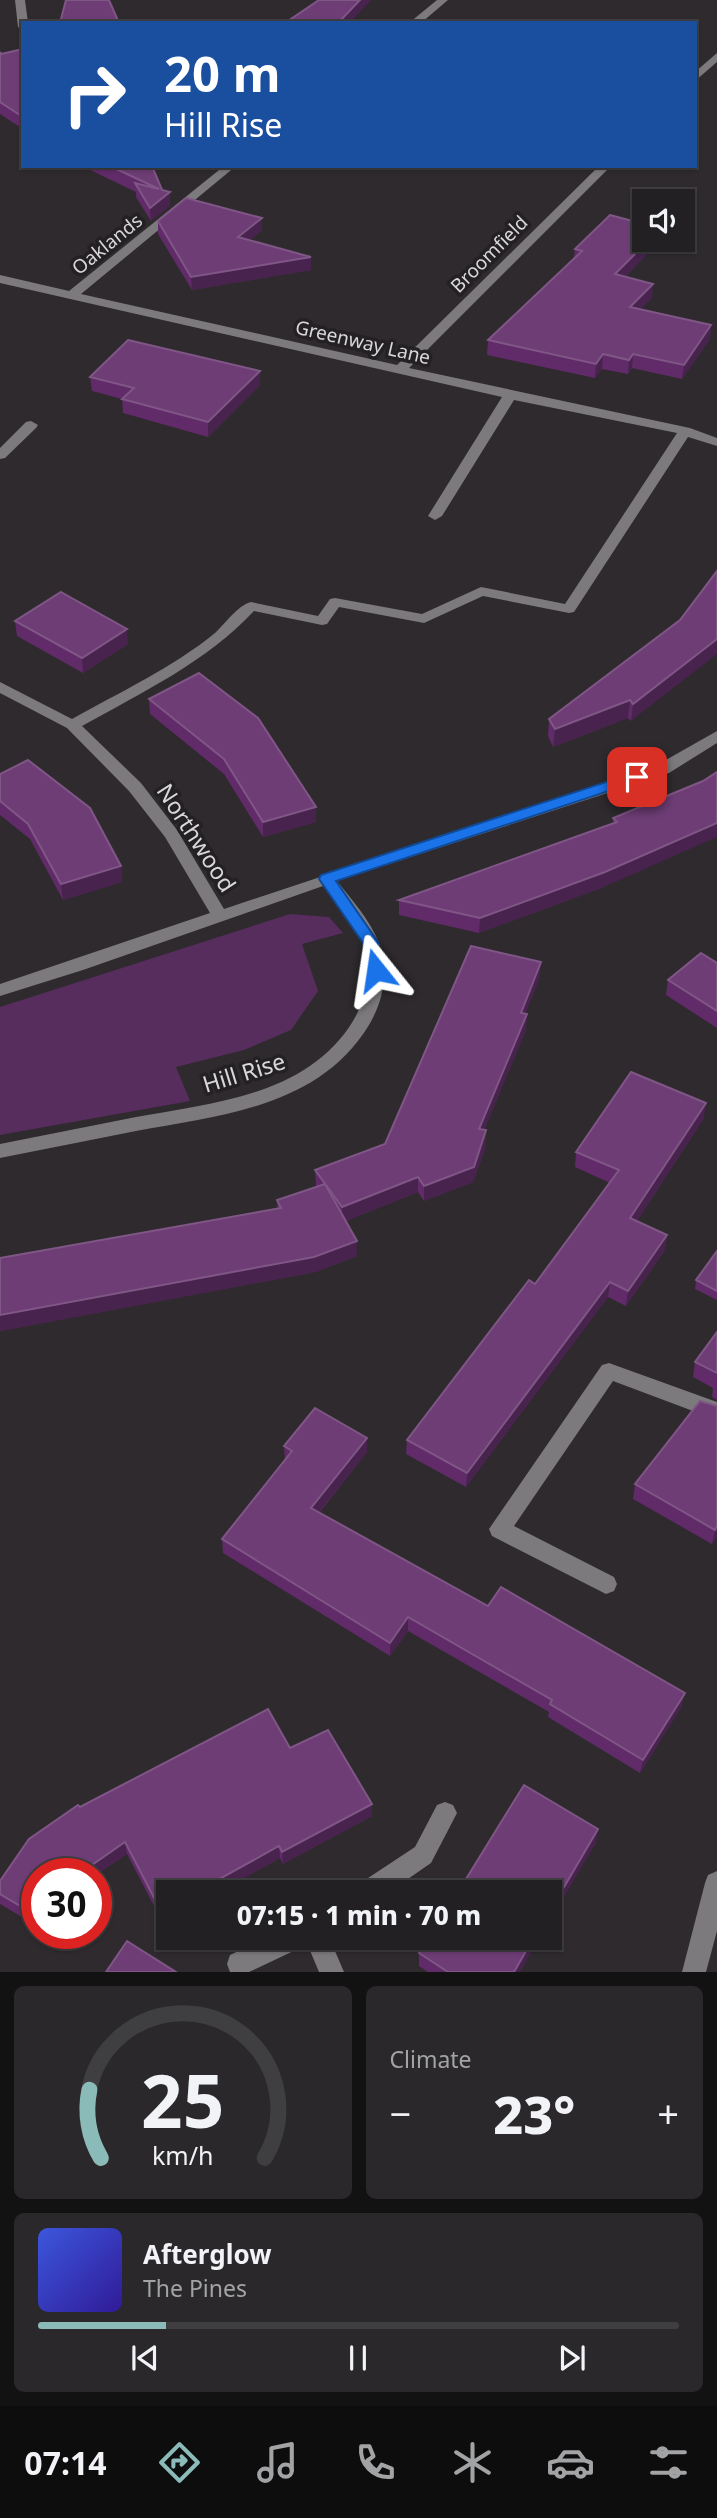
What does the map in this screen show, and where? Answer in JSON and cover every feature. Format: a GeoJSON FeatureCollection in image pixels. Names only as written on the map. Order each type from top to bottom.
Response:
{"type":"FeatureCollection","features":[{"type":"Feature","properties":{"kind":"street"},"geometry":{"type":"LineString","coordinates":[[20,0],[22,21]]}},
{"type":"Feature","properties":{"kind":"street"},"geometry":{"type":"LineString","coordinates":[[417,21],[443,0]]}},
{"type":"Feature","properties":{"kind":"street"},"geometry":{"type":"LineString","coordinates":[[697,76],[717,56]]}},
{"type":"Feature","properties":{"kind":"street","name":"Oaklands"},"geometry":{"type":"LineString","coordinates":[[70,296],[229,168]]}},
{"type":"Feature","properties":{"kind":"street","name":"Broomfield"},"geometry":{"type":"LineString","coordinates":[[400,370],[604,168]]}},
{"type":"Feature","properties":{"kind":"street","name":"Greenway Lane"},"geometry":{"type":"LineString","coordinates":[[0,279],[400,370],[685,431],[717,442]]}},
{"type":"Feature","properties":{"kind":"street"},"geometry":{"type":"LineString","coordinates":[[435,516],[510,394]]}},
{"type":"Feature","properties":{"kind":"street"},"geometry":{"type":"LineString","coordinates":[[0,455],[31,425]]}},
{"type":"Feature","properties":{"kind":"street"},"geometry":{"type":"LineString","coordinates":[[72,725],[208,646],[232,628],[251,606],[322,621],[335,602],[424,619],[481,591],[569,609],[685,431]]}},
{"type":"Feature","properties":{"kind":"street","name":"Northwood"},"geometry":{"type":"LineString","coordinates":[[0,687],[72,725],[135,787],[171,834],[219,915]]}},
{"type":"Feature","properties":{"kind":"street"},"geometry":{"type":"LineString","coordinates":[[0,990],[326,879],[663,769],[717,736]]}},
{"type":"Feature","properties":{"kind":"street","name":"Hill Rise"},"geometry":{"type":"LineString","coordinates":[[0,1151],[234,1106],[304,1079],[327,1064],[346,1047],[361,1025],[373,999],[376,970],[370,942],[326,879]]}},
{"type":"Feature","properties":{"kind":"street"},"geometry":{"type":"LineString","coordinates":[[606,1584],[500,1529],[609,1371],[717,1411]]}},
{"type":"Feature","properties":{"kind":"street"},"geometry":{"type":"LineString","coordinates":[[386,1880],[423,1855],[445,1813]]}},
{"type":"Feature","properties":{"kind":"street"},"geometry":{"type":"LineString","coordinates":[[694,1972],[717,1883]]}},
{"type":"Feature","properties":{"kind":"street"},"geometry":{"type":"LineString","coordinates":[[239,1964],[268,1950]]}},
{"type":"Feature","properties":{"kind":"street"},"geometry":{"type":"LineString","coordinates":[[322,1950],[332,1972]]}},
{"type":"Feature","properties":{"kind":"shaded area"},"geometry":{"type":"Polygon","coordinates":[[[290,914],[329,917],[343,933],[302,944],[318,991],[291,1030],[244,1050],[176,1067],[190,1101],[0,1135],[0,1007],[290,914]]]}},
{"type":"Feature","properties":{"kind":"building"},"geometry":{"type":"Polygon","coordinates":[[[66,0],[109,0],[118,21],[61,21],[66,0]]]}},
{"type":"Feature","properties":{"kind":"building"},"geometry":{"type":"Polygon","coordinates":[[[319,0],[360,0],[340,21],[288,21],[319,0]]]}},
{"type":"Feature","properties":{"kind":"building"},"geometry":{"type":"Polygon","coordinates":[[[21,49],[21,116],[0,102],[0,52],[1,54],[21,49]]]}},
{"type":"Feature","properties":{"kind":"building"},"geometry":{"type":"Polygon","coordinates":[[[114,168],[153,168],[162,190],[170,192],[150,208],[135,183],[159,189],[114,168]]]}},
{"type":"Feature","properties":{"kind":"building"},"geometry":{"type":"Polygon","coordinates":[[[186,198],[262,218],[238,237],[311,257],[191,277],[158,221],[186,198]]]}},
{"type":"Feature","properties":{"kind":"building"},"geometry":{"type":"Polygon","coordinates":[[[610,215],[632,221],[632,252],[637,252],[615,274],[653,284],[630,307],[711,325],[684,365],[633,354],[629,360],[603,354],[596,364],[488,340],[582,251],[575,249],[610,215]]]}},
{"type":"Feature","properties":{"kind":"building"},"geometry":{"type":"Polygon","coordinates":[[[128,340],[260,371],[208,422],[122,399],[134,388],[90,377],[128,340]]]}},
{"type":"Feature","properties":{"kind":"building"},"geometry":{"type":"Polygon","coordinates":[[[717,571],[717,639],[633,704],[630,700],[555,729],[549,719],[680,620],[717,571]]]}},
{"type":"Feature","properties":{"kind":"building"},"geometry":{"type":"Polygon","coordinates":[[[61,592],[127,629],[82,658],[15,621],[61,592]]]}},
{"type":"Feature","properties":{"kind":"building"},"geometry":{"type":"Polygon","coordinates":[[[199,673],[258,718],[316,807],[263,822],[224,759],[149,699],[199,673]]]}},
{"type":"Feature","properties":{"kind":"building"},"geometry":{"type":"Polygon","coordinates":[[[28,760],[90,808],[121,866],[61,884],[28,824],[0,801],[0,774],[28,760]]]}},
{"type":"Feature","properties":{"kind":"building"},"geometry":{"type":"Polygon","coordinates":[[[717,772],[717,823],[605,872],[480,918],[399,900],[617,822],[613,818],[703,781],[717,772]]]}},
{"type":"Feature","properties":{"kind":"building"},"geometry":{"type":"Polygon","coordinates":[[[471,946],[541,962],[521,1013],[527,1014],[479,1129],[486,1130],[474,1167],[424,1186],[418,1177],[342,1207],[315,1170],[385,1144],[471,946]]]}},
{"type":"Feature","properties":{"kind":"building"},"geometry":{"type":"Polygon","coordinates":[[[701,953],[717,963],[717,1011],[668,980],[701,953]]]}},
{"type":"Feature","properties":{"kind":"building"},"geometry":{"type":"Polygon","coordinates":[[[631,1072],[706,1103],[630,1218],[667,1235],[628,1291],[610,1282],[467,1473],[407,1440],[529,1280],[535,1284],[619,1170],[576,1152],[631,1072]]]}},
{"type":"Feature","properties":{"kind":"building"},"geometry":{"type":"Polygon","coordinates":[[[325,1184],[357,1241],[314,1257],[0,1315],[0,1258],[281,1208],[277,1200],[325,1184]]]}},
{"type":"Feature","properties":{"kind":"building"},"geometry":{"type":"Polygon","coordinates":[[[717,1251],[717,1291],[696,1280],[717,1251]]]}},
{"type":"Feature","properties":{"kind":"building"},"geometry":{"type":"Polygon","coordinates":[[[717,1332],[717,1373],[695,1362],[717,1332]]]}},
{"type":"Feature","properties":{"kind":"building"},"geometry":{"type":"Polygon","coordinates":[[[700,1401],[717,1406],[715,1530],[635,1484],[700,1401]]]}},
{"type":"Feature","properties":{"kind":"building"},"geometry":{"type":"Polygon","coordinates":[[[315,1408],[367,1438],[311,1508],[488,1606],[501,1587],[685,1693],[643,1760],[550,1704],[552,1700],[408,1617],[390,1643],[222,1539],[292,1451],[284,1446],[315,1408]]]}},
{"type":"Feature","properties":{"kind":"building"},"geometry":{"type":"Polygon","coordinates":[[[268,1709],[290,1748],[328,1730],[372,1804],[282,1852],[279,1846],[218,1880],[156,1880],[156,1901],[125,1842],[102,1858],[21,1858],[21,1906],[0,1894],[0,1881],[29,1839],[78,1805],[80,1807],[268,1709]]]}},
{"type":"Feature","properties":{"kind":"building"},"geometry":{"type":"Polygon","coordinates":[[[524,1785],[598,1829],[562,1890],[562,1880],[465,1880],[524,1785]]]}},
{"type":"Feature","properties":{"kind":"building"},"geometry":{"type":"Polygon","coordinates":[[[127,1941],[176,1972],[106,1972],[127,1941]]]}},
{"type":"Feature","properties":{"kind":"building"},"geometry":{"type":"Polygon","coordinates":[[[421,1950],[527,1950],[514,1972],[448,1972],[419,1953],[421,1950]]]}},
{"type":"Feature","properties":{"kind":"route"},"geometry":{"type":"LineString","coordinates":[[376,970],[370,942],[326,879],[637,777]]}}]}
